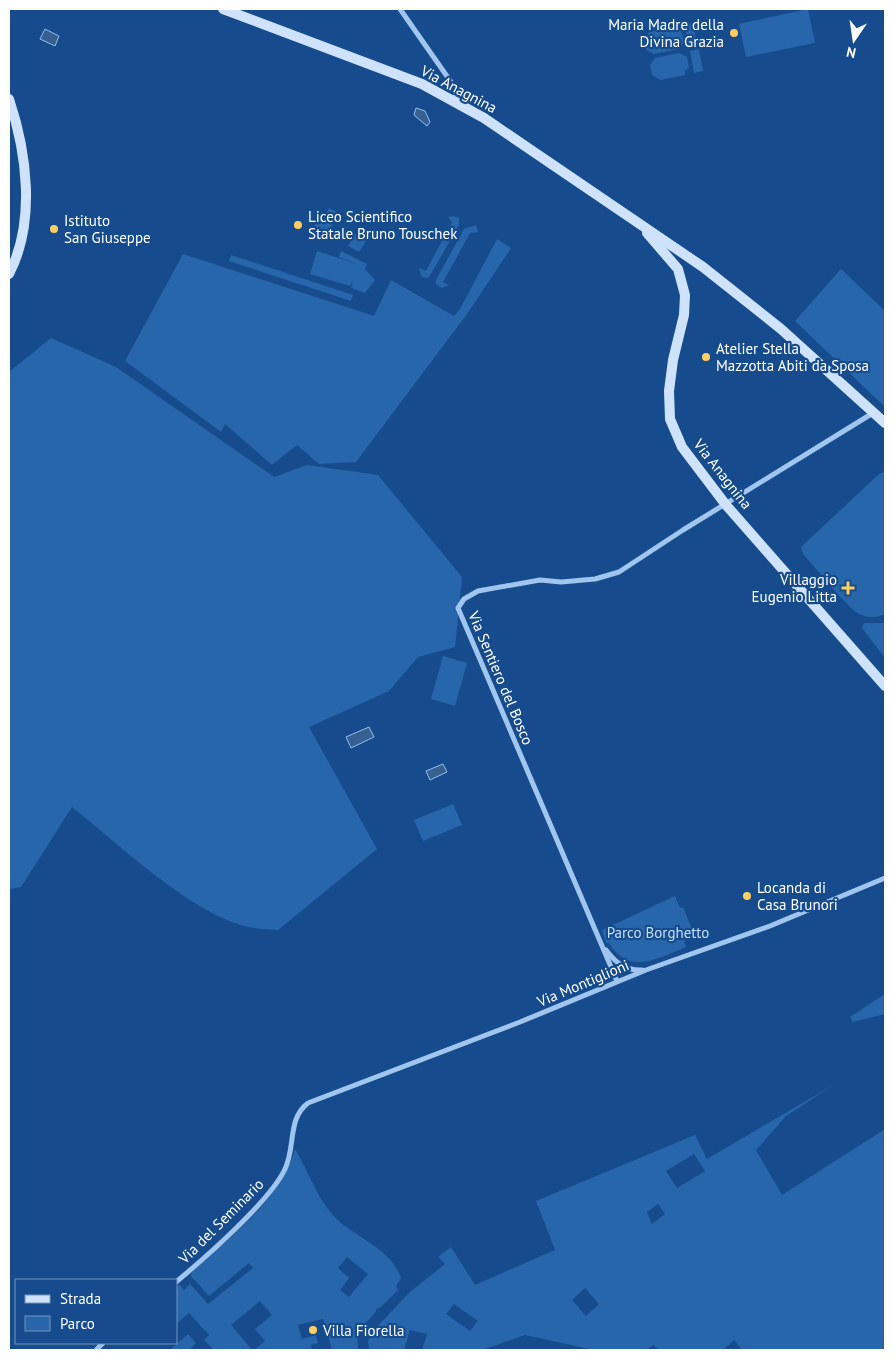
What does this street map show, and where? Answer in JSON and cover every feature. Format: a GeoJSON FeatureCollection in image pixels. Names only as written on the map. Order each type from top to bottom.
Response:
{"type":"FeatureCollection","features":[{"type":"Feature","properties":{"kind":"main road","name":"Via Anagnina"},"geometry":{"type":"LineString","coordinates":[[223,9],[422,84],[460,103],[703,267],[781,329],[885,423]]}},
{"type":"Feature","properties":{"kind":"main road"},"geometry":{"type":"LineString","coordinates":[[9,99],[26,169],[24,219],[15,263],[9,274]]}},
{"type":"Feature","properties":{"kind":"main road","name":"Via Anagnina"},"geometry":{"type":"LineString","coordinates":[[635,220],[678,268],[685,302],[669,391],[670,419],[682,447],[726,505],[885,686]]}},
{"type":"Feature","properties":{"kind":"main road"},"geometry":{"type":"LineString","coordinates":[[678,268],[688,264],[703,267]]}},
{"type":"Feature","properties":{"kind":"street"},"geometry":{"type":"LineString","coordinates":[[400,9],[451,82],[460,103]]}},
{"type":"Feature","properties":{"kind":"street","name":"Via Sentiero del Bosco"},"geometry":{"type":"LineString","coordinates":[[617,982],[458,608],[464,599],[478,591],[540,580],[568,582],[596,580],[618,572],[874,412]]}},
{"type":"Feature","properties":{"kind":"street","name":"Via Montiglioni"},"geometry":{"type":"LineString","coordinates":[[296,1118],[299,1110],[308,1103],[327,1095],[511,1026],[646,970],[770,926],[885,878]]}},
{"type":"Feature","properties":{"kind":"street","name":"Via Sentiero del Bosco"},"geometry":{"type":"LineString","coordinates":[[601,943],[614,961],[632,970],[646,970]]}},
{"type":"Feature","properties":{"kind":"street","name":"Via del Seminario"},"geometry":{"type":"LineString","coordinates":[[178,1280],[243,1220],[275,1183],[285,1169],[294,1138],[296,1118]]}},
{"type":"Feature","properties":{"kind":"green space"},"geometry":{"type":"Polygon","coordinates":[[[808,9],[815,43],[746,57],[739,24],[808,9]]]}},
{"type":"Feature","properties":{"kind":"green space"},"geometry":{"type":"Polygon","coordinates":[[[693,23],[697,45],[689,46],[684,24],[693,23]]]}},
{"type":"Feature","properties":{"kind":"green space"},"geometry":{"type":"Polygon","coordinates":[[[675,26],[677,30],[681,31],[684,42],[678,49],[654,54],[646,50],[644,40],[649,32],[675,26]]]}},
{"type":"Feature","properties":{"kind":"green space"},"geometry":{"type":"Polygon","coordinates":[[[699,49],[703,71],[694,73],[690,51],[699,49]]]}},
{"type":"Feature","properties":{"kind":"green space"},"geometry":{"type":"Polygon","coordinates":[[[679,53],[687,57],[689,68],[685,71],[685,75],[660,80],[652,75],[650,65],[655,58],[679,53]]]}},
{"type":"Feature","properties":{"kind":"green space"},"geometry":{"type":"Polygon","coordinates":[[[329,208],[339,213],[327,234],[314,227],[322,213],[325,215],[329,208]]]}},
{"type":"Feature","properties":{"kind":"green space"},"geometry":{"type":"Polygon","coordinates":[[[454,216],[459,218],[459,225],[431,274],[428,278],[422,277],[419,268],[426,271],[452,222],[448,217],[454,216]]]}},
{"type":"Feature","properties":{"kind":"green space"},"geometry":{"type":"Polygon","coordinates":[[[476,225],[478,232],[470,233],[443,282],[449,285],[442,288],[436,284],[436,280],[464,229],[476,225]]]}},
{"type":"Feature","properties":{"kind":"green space"},"geometry":{"type":"Polygon","coordinates":[[[361,226],[372,232],[359,252],[348,246],[361,226]]]}},
{"type":"Feature","properties":{"kind":"green space"},"geometry":{"type":"Polygon","coordinates":[[[497,239],[511,248],[467,314],[356,462],[319,464],[297,445],[272,465],[225,424],[221,432],[125,361],[183,254],[374,316],[391,280],[454,316],[460,309],[497,239]]]}},
{"type":"Feature","properties":{"kind":"green space"},"geometry":{"type":"Polygon","coordinates":[[[317,251],[357,264],[339,257],[341,251],[367,264],[365,269],[375,280],[365,293],[351,288],[353,280],[350,286],[310,274],[317,251]]]}},
{"type":"Feature","properties":{"kind":"green space"},"geometry":{"type":"Polygon","coordinates":[[[231,255],[353,295],[351,301],[229,261],[231,255]]]}},
{"type":"Feature","properties":{"kind":"green space"},"geometry":{"type":"Polygon","coordinates":[[[841,269],[885,311],[885,407],[795,321],[841,269]]]}},
{"type":"Feature","properties":{"kind":"green space"},"geometry":{"type":"Polygon","coordinates":[[[51,338],[116,367],[274,477],[307,465],[378,475],[462,577],[455,647],[418,657],[389,691],[309,727],[377,849],[278,930],[244,926],[222,918],[200,906],[155,875],[72,807],[21,887],[9,889],[9,372],[51,338]]]}},
{"type":"Feature","properties":{"kind":"green space"},"geometry":{"type":"Polygon","coordinates":[[[885,472],[885,614],[869,617],[859,614],[846,603],[803,554],[801,547],[879,474],[885,472]]]}},
{"type":"Feature","properties":{"kind":"green space"},"geometry":{"type":"Polygon","coordinates":[[[864,623],[885,623],[885,658],[862,628],[864,623]]]}},
{"type":"Feature","properties":{"kind":"green space"},"geometry":{"type":"Polygon","coordinates":[[[443,656],[467,663],[455,706],[431,699],[443,656]]]}},
{"type":"Feature","properties":{"kind":"green space"},"geometry":{"type":"Polygon","coordinates":[[[453,804],[462,825],[423,841],[414,820],[453,804]]]}},
{"type":"Feature","properties":{"kind":"green space","name":"Parco Borghetto"},"geometry":{"type":"Polygon","coordinates":[[[675,896],[680,908],[683,907],[695,937],[684,941],[686,947],[655,959],[635,962],[626,959],[617,953],[609,943],[606,943],[602,930],[675,896]]]}},
{"type":"Feature","properties":{"kind":"green space"},"geometry":{"type":"Polygon","coordinates":[[[885,994],[885,1014],[853,1022],[850,1017],[885,994]]]}},
{"type":"Feature","properties":{"kind":"green space"},"geometry":{"type":"Polygon","coordinates":[[[835,1084],[786,1116],[756,1150],[782,1195],[885,1129],[885,1350],[742,1350],[734,1340],[723,1350],[659,1350],[654,1345],[646,1350],[594,1350],[525,1335],[482,1350],[422,1350],[427,1334],[410,1330],[404,1350],[369,1350],[368,1341],[371,1333],[410,1292],[445,1264],[438,1257],[451,1247],[475,1285],[555,1250],[536,1201],[695,1135],[707,1159],[835,1084]],[[694,1154],[666,1171],[677,1188],[705,1171],[694,1154]],[[658,1204],[647,1212],[652,1224],[665,1214],[658,1204]],[[585,1288],[572,1300],[586,1316],[599,1304],[585,1288]],[[454,1304],[446,1314],[470,1331],[478,1321],[454,1304]]]}},
{"type":"Feature","properties":{"kind":"green space"},"geometry":{"type":"Polygon","coordinates":[[[295,1149],[331,1213],[349,1229],[379,1250],[396,1267],[401,1278],[396,1286],[398,1290],[381,1307],[376,1309],[376,1312],[361,1329],[358,1339],[359,1350],[332,1350],[323,1319],[298,1325],[302,1339],[316,1335],[318,1343],[311,1345],[312,1350],[254,1350],[265,1341],[255,1329],[272,1315],[260,1301],[231,1325],[252,1350],[214,1350],[204,1340],[209,1335],[189,1313],[178,1322],[178,1286],[180,1285],[184,1290],[190,1284],[208,1304],[253,1268],[249,1263],[209,1296],[191,1276],[192,1272],[252,1216],[278,1185],[288,1168],[295,1149]],[[347,1257],[338,1268],[349,1278],[340,1290],[349,1297],[368,1274],[347,1257]]]}},
{"type":"Feature","properties":{"kind":"green space"},"geometry":{"type":"Polygon","coordinates":[[[188,1334],[196,1343],[191,1348],[193,1350],[170,1350],[188,1334]]]}},
{"type":"Feature","properties":{"kind":"shaded area"},"geometry":{"type":"Polygon","coordinates":[[[45,29],[59,36],[55,46],[40,39],[45,29]]]}},
{"type":"Feature","properties":{"kind":"shaded area"},"geometry":{"type":"Polygon","coordinates":[[[416,108],[425,111],[430,122],[427,126],[414,115],[416,108]]]}},
{"type":"Feature","properties":{"kind":"shaded area"},"geometry":{"type":"Polygon","coordinates":[[[369,727],[374,737],[351,748],[346,737],[369,727]]]}},
{"type":"Feature","properties":{"kind":"shaded area"},"geometry":{"type":"Polygon","coordinates":[[[443,764],[447,772],[430,780],[426,771],[443,764]]]}},
{"type":"Feature","properties":{"kind":"place","name":"Maria Madre della Divina Grazia"},"geometry":{"type":"Point","coordinates":[734,33]}},
{"type":"Feature","properties":{"kind":"place","name":"Liceo Scientifico Statale Bruno Touschek"},"geometry":{"type":"Point","coordinates":[298,225]}},
{"type":"Feature","properties":{"kind":"place","name":"Istituto San Giuseppe"},"geometry":{"type":"Point","coordinates":[54,229]}},
{"type":"Feature","properties":{"kind":"place","name":"Atelier Stella Mazzotta Abiti da Sposa"},"geometry":{"type":"Point","coordinates":[706,357]}},
{"type":"Feature","properties":{"kind":"place","name":"Villaggio Eugenio Litta"},"geometry":{"type":"Point","coordinates":[848,588]}},
{"type":"Feature","properties":{"kind":"place","name":"Locanda di Casa Brunori"},"geometry":{"type":"Point","coordinates":[747,896]}},
{"type":"Feature","properties":{"kind":"place","name":"Villa Fiorella"},"geometry":{"type":"Point","coordinates":[313,1330]}}]}
